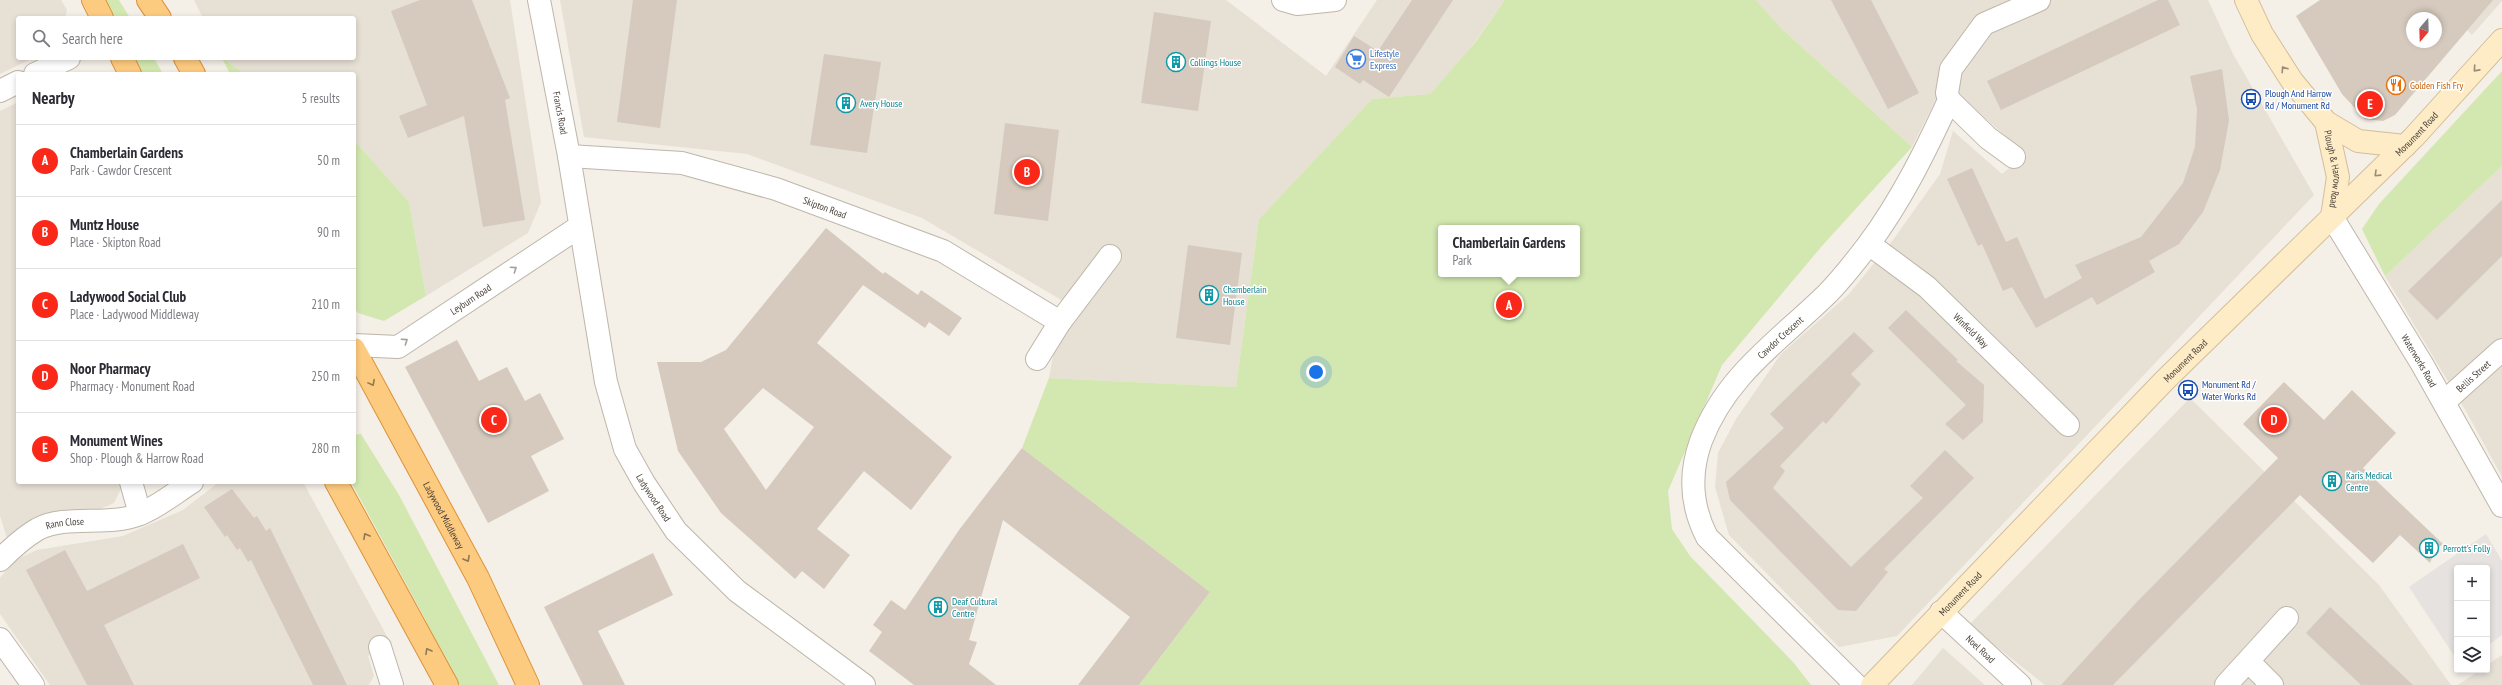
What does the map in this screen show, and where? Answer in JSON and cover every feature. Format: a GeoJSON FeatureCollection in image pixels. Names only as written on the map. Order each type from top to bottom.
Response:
{"type":"FeatureCollection","features":[{"type":"Feature","properties":{"kind":"highway"},"geometry":{"type":"LineString","coordinates":[[93,0],[101,16]]}},
{"type":"Feature","properties":{"kind":"highway"},"geometry":{"type":"LineString","coordinates":[[148,0],[159,16]]}},
{"type":"Feature","properties":{"kind":"highway"},"geometry":{"type":"LineString","coordinates":[[123,60],[129,72]]}},
{"type":"Feature","properties":{"kind":"highway"},"geometry":{"type":"LineString","coordinates":[[185,60],[193,72]]}},
{"type":"Feature","properties":{"kind":"highway","name":"Ladywood Middleway"},"geometry":{"type":"LineString","coordinates":[[356,353],[478,578],[528,685]]}},
{"type":"Feature","properties":{"kind":"highway"},"geometry":{"type":"LineString","coordinates":[[337,484],[447,685]]}},
{"type":"Feature","properties":{"kind":"main road","name":"Plough & Harrow Road"},"geometry":{"type":"LineString","coordinates":[[2246,0],[2262,34],[2292,81],[2326,122],[2358,142],[2405,146]]}},
{"type":"Feature","properties":{"kind":"main road","name":"Monument Road"},"geometry":{"type":"LineString","coordinates":[[1872,685],[2165,380],[2405,146],[2502,40]]}},
{"type":"Feature","properties":{"kind":"main road","name":"Plough & Harrow Road"},"geometry":{"type":"LineString","coordinates":[[2326,122],[2338,177],[2332,217]]}},
{"type":"Feature","properties":{"kind":"street","name":"Francis Road"},"geometry":{"type":"LineString","coordinates":[[539,0],[569,156],[579,227]]}},
{"type":"Feature","properties":{"kind":"street"},"geometry":{"type":"LineString","coordinates":[[1283,0],[1297,4],[1335,0]]}},
{"type":"Feature","properties":{"kind":"street","name":"Cawdor Crescent"},"geometry":{"type":"LineString","coordinates":[[1856,685],[1707,537],[1695,509],[1692,484],[1697,454],[1714,411],[1734,382],[1775,340],[1827,293],[1869,244],[1919,164],[1949,100],[1947,93],[1951,69],[1984,24],[2039,0]]}},
{"type":"Feature","properties":{"kind":"street"},"geometry":{"type":"LineString","coordinates":[[39,72],[65,60]]}},
{"type":"Feature","properties":{"kind":"street"},"geometry":{"type":"LineString","coordinates":[[0,91],[16,83]]}},
{"type":"Feature","properties":{"kind":"street"},"geometry":{"type":"LineString","coordinates":[[1949,100],[1988,138],[2014,157]]}},
{"type":"Feature","properties":{"kind":"street","name":"Skipton Road"},"geometry":{"type":"LineString","coordinates":[[569,156],[682,163],[776,189],[943,251],[1060,322]]}},
{"type":"Feature","properties":{"kind":"street","name":"Waterworks Road"},"geometry":{"type":"LineString","coordinates":[[2332,217],[2444,402],[2502,506]]}},
{"type":"Feature","properties":{"kind":"street","name":"Leyburn Road"},"geometry":{"type":"LineString","coordinates":[[356,345],[398,347],[579,227]]}},
{"type":"Feature","properties":{"kind":"street","name":"Ladywood Road"},"geometry":{"type":"LineString","coordinates":[[579,227],[606,382],[625,449],[644,483],[676,531],[737,591],[864,685]]}},
{"type":"Feature","properties":{"kind":"street","name":"Winfield Way"},"geometry":{"type":"LineString","coordinates":[[1869,244],[1927,287],[2068,425]]}},
{"type":"Feature","properties":{"kind":"street"},"geometry":{"type":"LineString","coordinates":[[1037,359],[1060,322],[1110,256]]}},
{"type":"Feature","properties":{"kind":"street","name":"Bellis Street"},"geometry":{"type":"LineString","coordinates":[[2444,402],[2502,350]]}},
{"type":"Feature","properties":{"kind":"street"},"geometry":{"type":"LineString","coordinates":[[132,484],[140,514]]}},
{"type":"Feature","properties":{"kind":"street","name":"Rann Close"},"geometry":{"type":"LineString","coordinates":[[0,560],[15,546],[39,529],[60,524],[114,520],[140,514],[189,484]]}},
{"type":"Feature","properties":{"kind":"street","name":"Noel Road"},"geometry":{"type":"LineString","coordinates":[[1941,612],[2020,685]]}},
{"type":"Feature","properties":{"kind":"street"},"geometry":{"type":"LineString","coordinates":[[2226,685],[2249,662],[2287,618]]}},
{"type":"Feature","properties":{"kind":"street"},"geometry":{"type":"LineString","coordinates":[[0,639],[33,685]]}},
{"type":"Feature","properties":{"kind":"street"},"geometry":{"type":"LineString","coordinates":[[380,647],[392,685]]}},
{"type":"Feature","properties":{"kind":"street"},"geometry":{"type":"LineString","coordinates":[[2249,662],[2272,685]]}},
{"type":"Feature","properties":{"kind":"shaded area"},"geometry":{"type":"Polygon","coordinates":[[[0,0],[61,0],[67,10],[66,16],[16,16],[16,60],[29,60],[0,74],[0,0]]]}},
{"type":"Feature","properties":{"kind":"shaded area"},"geometry":{"type":"Polygon","coordinates":[[[194,0],[510,0],[541,202],[528,233],[426,296],[409,202],[356,142],[356,72],[242,72],[225,60],[356,60],[356,16],[202,16],[194,0]]]}},
{"type":"Feature","properties":{"kind":"shaded area"},"geometry":{"type":"Polygon","coordinates":[[[560,0],[1226,0],[1326,76],[1377,0],[1505,0],[1469,50],[1430,94],[1372,99],[1259,219],[1236,387],[1049,378],[1063,301],[922,218],[747,154],[584,137],[560,0]]]}},
{"type":"Feature","properties":{"kind":"shaded area"},"geometry":{"type":"Polygon","coordinates":[[[1756,0],[2208,0],[2233,54],[2314,195],[1897,636],[1839,647],[1729,535],[1715,487],[1718,453],[1736,419],[1781,354],[1849,294],[1893,240],[1940,174],[1953,131],[2002,174],[2026,154],[1954,91],[1939,93],[1912,147],[1781,28],[1756,0]]]}},
{"type":"Feature","properties":{"kind":"shaded area"},"geometry":{"type":"Polygon","coordinates":[[[2437,0],[2502,0],[2502,1],[2472,35],[2437,0]]]}},
{"type":"Feature","properties":{"kind":"shaded area"},"geometry":{"type":"Polygon","coordinates":[[[16,103],[16,484],[121,484],[122,487],[114,503],[98,510],[40,518],[7,538],[0,516],[0,111],[16,103]]]}},
{"type":"Feature","properties":{"kind":"shaded area"},"geometry":{"type":"Polygon","coordinates":[[[2502,166],[2502,477],[2467,413],[2385,276],[2502,166]]]}},
{"type":"Feature","properties":{"kind":"shaded area"},"geometry":{"type":"Polygon","coordinates":[[[2190,398],[2379,585],[2451,685],[2045,685],[1969,625],[2190,398]]]}},
{"type":"Feature","properties":{"kind":"shaded area"},"geometry":{"type":"Polygon","coordinates":[[[216,484],[304,484],[388,638],[368,656],[374,676],[369,685],[50,685],[0,614],[0,578],[15,560],[37,550],[123,536],[183,510],[216,484]]]}},
{"type":"Feature","properties":{"kind":"shaded area"},"geometry":{"type":"Polygon","coordinates":[[[2486,534],[2502,561],[2502,635],[2490,644],[2490,565],[2454,565],[2454,655],[2409,587],[2486,534]]]}},
{"type":"Feature","properties":{"kind":"shaded area"},"geometry":{"type":"Polygon","coordinates":[[[1943,648],[1985,685],[1912,685],[1943,648]]]}},
{"type":"Feature","properties":{"kind":"shaded area"},"geometry":{"type":"Polygon","coordinates":[[[2502,655],[2502,685],[2458,685],[2476,673],[2490,673],[2490,663],[2502,655]]]}},
{"type":"Feature","properties":{"kind":"green space"},"geometry":{"type":"Polygon","coordinates":[[[106,0],[119,0],[129,16],[109,16],[104,7],[106,0]]]}},
{"type":"Feature","properties":{"kind":"green space"},"geometry":{"type":"Polygon","coordinates":[[[1505,0],[1756,0],[1781,28],[1912,147],[1822,246],[1722,365],[1668,491],[1672,529],[1690,556],[1793,662],[1811,685],[1139,685],[1210,592],[1022,448],[1049,378],[1236,387],[1259,219],[1372,99],[1430,94],[1474,44],[1505,0]]]}},
{"type":"Feature","properties":{"kind":"green space"},"geometry":{"type":"Polygon","coordinates":[[[134,60],[155,60],[162,72],[140,72],[134,60]]]}},
{"type":"Feature","properties":{"kind":"green space"},"geometry":{"type":"Polygon","coordinates":[[[223,60],[242,72],[229,72],[223,60]]]}},
{"type":"Feature","properties":{"kind":"green space"},"geometry":{"type":"Polygon","coordinates":[[[2502,71],[2502,166],[2385,276],[2362,229],[2379,204],[2502,71]]]}},
{"type":"Feature","properties":{"kind":"green space"},"geometry":{"type":"Polygon","coordinates":[[[356,142],[409,202],[426,296],[384,321],[358,313],[356,310],[356,142]]]}},
{"type":"Feature","properties":{"kind":"green space"},"geometry":{"type":"Polygon","coordinates":[[[361,434],[399,495],[499,685],[457,685],[424,617],[352,484],[356,484],[356,435],[361,434]]]}},
{"type":"Feature","properties":{"kind":"building"},"geometry":{"type":"Polygon","coordinates":[[[420,0],[472,0],[510,98],[505,100],[525,220],[483,227],[464,116],[408,138],[399,116],[427,105],[391,11],[420,0]]]}},
{"type":"Feature","properties":{"kind":"building"},"geometry":{"type":"Polygon","coordinates":[[[633,0],[677,0],[660,128],[617,122],[633,0]]]}},
{"type":"Feature","properties":{"kind":"building"},"geometry":{"type":"Polygon","coordinates":[[[1412,0],[1453,0],[1389,97],[1363,80],[1360,84],[1335,67],[1354,36],[1378,51],[1412,0]]]}},
{"type":"Feature","properties":{"kind":"building"},"geometry":{"type":"Polygon","coordinates":[[[1831,0],[1871,0],[1919,93],[1888,109],[1831,0]]]}},
{"type":"Feature","properties":{"kind":"building"},"geometry":{"type":"Polygon","coordinates":[[[2158,0],[2168,0],[2180,25],[2001,110],[1987,81],[2158,0]]]}},
{"type":"Feature","properties":{"kind":"building"},"geometry":{"type":"Polygon","coordinates":[[[2320,0],[2493,0],[2395,115],[2383,121],[2365,119],[2342,94],[2296,16],[2320,0]]]}},
{"type":"Feature","properties":{"kind":"building","name":"Collings House"},"geometry":{"type":"Polygon","coordinates":[[[1154,12],[1211,21],[1198,111],[1141,103],[1154,12]]]}},
{"type":"Feature","properties":{"kind":"building","name":"Avery House"},"geometry":{"type":"Polygon","coordinates":[[[824,54],[881,62],[867,153],[810,145],[824,54]]]}},
{"type":"Feature","properties":{"kind":"building"},"geometry":{"type":"Polygon","coordinates":[[[2222,69],[2229,120],[2220,170],[2203,212],[2179,244],[2149,261],[2155,272],[2097,305],[2092,297],[2036,328],[2012,287],[2003,291],[1982,244],[1978,246],[1947,179],[1972,168],[2006,242],[2017,237],[2045,299],[2082,278],[2075,265],[2141,237],[2183,183],[2195,147],[2197,109],[2190,76],[2222,69]]]}},
{"type":"Feature","properties":{"kind":"building"},"geometry":{"type":"Polygon","coordinates":[[[1005,123],[1059,130],[1048,221],[994,214],[1005,123]]]}},
{"type":"Feature","properties":{"kind":"building"},"geometry":{"type":"Polygon","coordinates":[[[2502,200],[2502,256],[2437,320],[2408,291],[2502,200]]]}},
{"type":"Feature","properties":{"kind":"building"},"geometry":{"type":"Polygon","coordinates":[[[826,228],[883,274],[885,272],[918,295],[921,290],[962,318],[949,336],[929,322],[925,328],[863,285],[817,343],[952,457],[911,510],[864,471],[817,529],[850,555],[824,589],[802,571],[795,579],[721,513],[678,451],[657,362],[701,362],[726,350],[826,228]],[[763,388],[724,429],[766,490],[814,427],[763,388]]]}},
{"type":"Feature","properties":{"kind":"building","name":"Chamberlain House"},"geometry":{"type":"Polygon","coordinates":[[[1188,245],[1242,253],[1230,345],[1176,338],[1188,245]]]}},
{"type":"Feature","properties":{"kind":"building"},"geometry":{"type":"Polygon","coordinates":[[[1906,310],[1958,360],[1956,361],[1984,385],[1983,422],[1963,440],[1945,424],[1966,405],[1888,328],[1906,310]]]}},
{"type":"Feature","properties":{"kind":"building"},"geometry":{"type":"Polygon","coordinates":[[[1854,332],[1874,351],[1851,374],[1861,384],[1826,424],[1823,421],[1780,466],[1785,471],[1773,488],[1851,567],[1923,498],[1910,486],[1945,450],[1974,478],[1884,569],[1888,572],[1856,611],[1838,610],[1730,500],[1726,482],[1784,428],[1770,414],[1854,332]]]}},
{"type":"Feature","properties":{"kind":"building"},"geometry":{"type":"Polygon","coordinates":[[[457,340],[479,381],[507,367],[525,401],[540,393],[564,439],[531,456],[549,491],[488,523],[405,367],[457,340]]]}},
{"type":"Feature","properties":{"kind":"building"},"geometry":{"type":"Polygon","coordinates":[[[2284,382],[2324,420],[2352,390],[2396,433],[2363,468],[2443,544],[2435,550],[2430,563],[2400,535],[2373,563],[2300,495],[2113,685],[2061,685],[2135,604],[2278,458],[2243,424],[2284,382]]]}},
{"type":"Feature","properties":{"kind":"building"},"geometry":{"type":"Polygon","coordinates":[[[1022,448],[1210,592],[1139,685],[1078,685],[1130,617],[1003,520],[969,640],[977,642],[969,664],[996,685],[914,685],[869,651],[882,632],[873,625],[891,600],[905,610],[959,530],[1022,448]]]}},
{"type":"Feature","properties":{"kind":"building"},"geometry":{"type":"Polygon","coordinates":[[[232,489],[254,518],[257,516],[266,531],[270,528],[347,685],[313,685],[251,560],[248,562],[240,548],[237,550],[227,535],[225,537],[204,507],[232,489]]]}},
{"type":"Feature","properties":{"kind":"building"},"geometry":{"type":"Polygon","coordinates":[[[183,544],[200,578],[104,625],[134,685],[87,685],[26,570],[65,550],[87,591],[183,544]]]}},
{"type":"Feature","properties":{"kind":"building"},"geometry":{"type":"Polygon","coordinates":[[[653,553],[673,595],[598,631],[625,685],[583,685],[544,607],[653,553]]]}},
{"type":"Feature","properties":{"kind":"building"},"geometry":{"type":"Polygon","coordinates":[[[2330,607],[2413,685],[2361,685],[2306,633],[2330,607]]]}},
{"type":"Feature","properties":{"kind":"place","name":"Lifestyle Express"},"geometry":{"type":"Point","coordinates":[1356,59]}},
{"type":"Feature","properties":{"kind":"place","name":"Collings House"},"geometry":{"type":"Point","coordinates":[1176,62]}},
{"type":"Feature","properties":{"kind":"place","name":"Golden Fish Fry"},"geometry":{"type":"Point","coordinates":[2396,85]}},
{"type":"Feature","properties":{"kind":"place","name":"Plough And Harrow Rd / Monument Rd"},"geometry":{"type":"Point","coordinates":[2251,99]}},
{"type":"Feature","properties":{"kind":"place","name":"Avery House"},"geometry":{"type":"Point","coordinates":[846,103]}},
{"type":"Feature","properties":{"kind":"place","name":"Monument Wines"},"geometry":{"type":"Point","coordinates":[2370,104]}},
{"type":"Feature","properties":{"kind":"place","name":"Muntz House"},"geometry":{"type":"Point","coordinates":[1027,172]}},
{"type":"Feature","properties":{"kind":"place","name":"Chamberlain House"},"geometry":{"type":"Point","coordinates":[1209,295]}},
{"type":"Feature","properties":{"kind":"place","name":"Chamberlain Gardens"},"geometry":{"type":"Point","coordinates":[1509,305]}},
{"type":"Feature","properties":{"kind":"place","name":"Monument Rd / Water Works Rd"},"geometry":{"type":"Point","coordinates":[2188,390]}},
{"type":"Feature","properties":{"kind":"place","name":"Ladywood Social Club"},"geometry":{"type":"Point","coordinates":[494,420]}},
{"type":"Feature","properties":{"kind":"place","name":"Noor Pharmacy"},"geometry":{"type":"Point","coordinates":[2274,420]}},
{"type":"Feature","properties":{"kind":"place","name":"Karis Medical Centre"},"geometry":{"type":"Point","coordinates":[2332,481]}},
{"type":"Feature","properties":{"kind":"place","name":"Perrott's Folly"},"geometry":{"type":"Point","coordinates":[2429,548]}},
{"type":"Feature","properties":{"kind":"place","name":"Deaf Cultural Centre"},"geometry":{"type":"Point","coordinates":[938,607]}}]}
